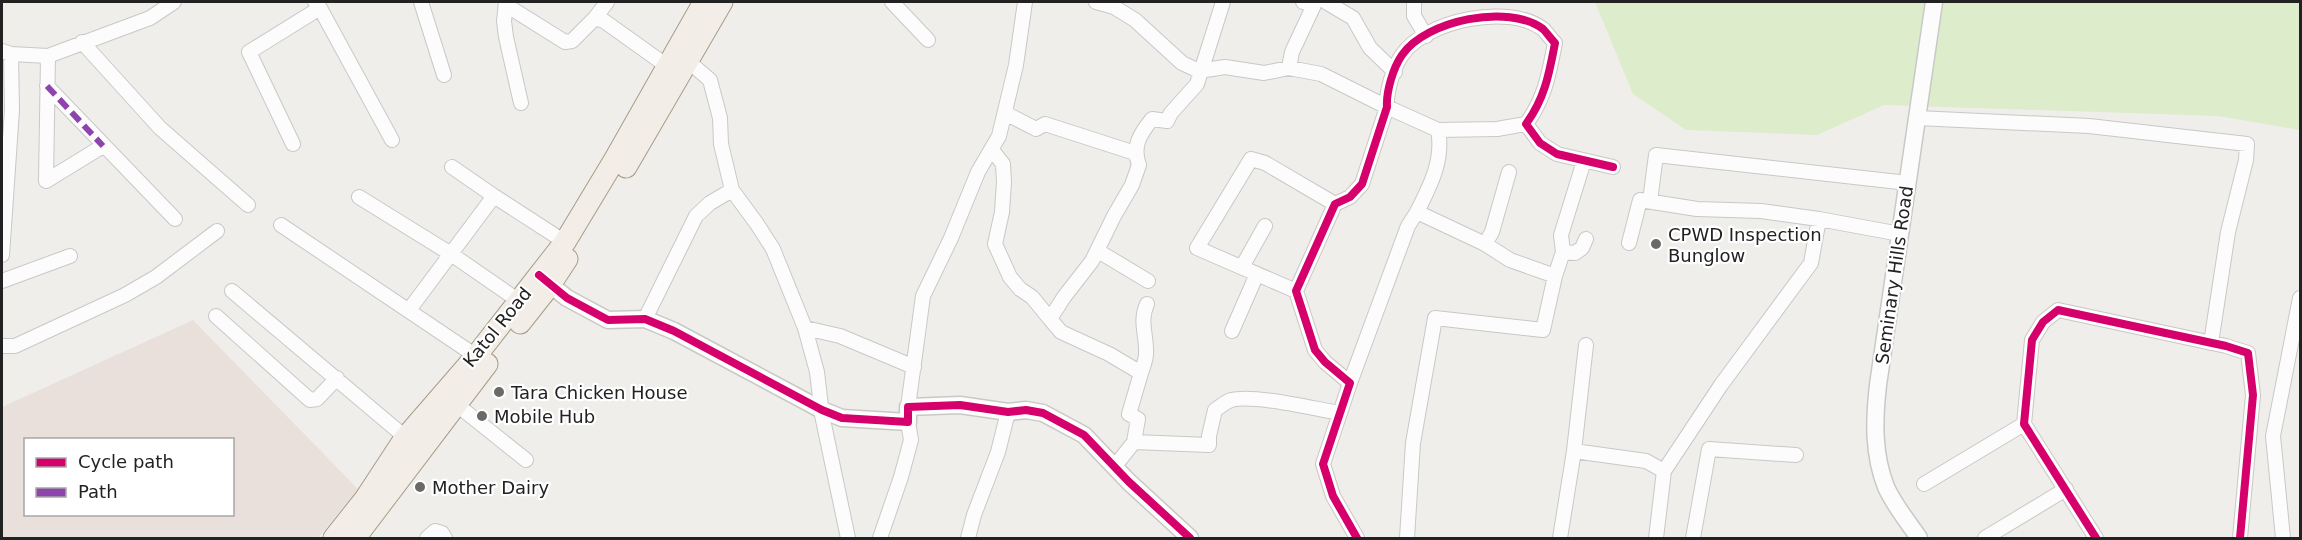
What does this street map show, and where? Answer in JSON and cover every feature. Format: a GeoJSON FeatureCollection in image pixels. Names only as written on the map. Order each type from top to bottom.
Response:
{"type":"FeatureCollection","features":[{"type":"Feature","properties":{"kind":"main road","name":"Katol Road"},"geometry":{"type":"LineString","coordinates":[[334,538],[413,444],[456,404],[646,136],[704,2]]}},
{"type":"Feature","properties":{"kind":"main road","name":"Katol Road"},"geometry":{"type":"LineString","coordinates":[[355,538],[413,444],[476,356],[519,301],[544,280],[615,159],[677,60],[722,2]]}},
{"type":"Feature","properties":{"kind":"street"},"geometry":{"type":"LineString","coordinates":[[2,255],[12,110],[6,53],[48,56],[150,18],[174,2]]}},
{"type":"Feature","properties":{"kind":"street"},"geometry":{"type":"LineString","coordinates":[[421,2],[444,75]]}},
{"type":"Feature","properties":{"kind":"street"},"geometry":{"type":"LineString","coordinates":[[521,103],[506,37],[504,21],[506,3],[565,42],[572,41],[607,2]]}},
{"type":"Feature","properties":{"kind":"street"},"geometry":{"type":"LineString","coordinates":[[892,2],[928,40]]}},
{"type":"Feature","properties":{"kind":"street"},"geometry":{"type":"LineString","coordinates":[[880,538],[911,440],[908,415],[923,296],[951,238],[978,172],[999,136],[1016,65],[1025,2]]}},
{"type":"Feature","properties":{"kind":"street"},"geometry":{"type":"LineString","coordinates":[[1096,2],[1113,7],[1135,20],[1182,63],[1199,71],[1225,67],[1264,73],[1288,68],[1321,74],[1386,107],[1438,130],[1497,129],[1526,124],[1539,106],[1547,82],[1555,43],[1542,29],[1524,21],[1503,16],[1482,16],[1443,25],[1402,55],[1386,96],[1386,107],[1362,184],[1350,197],[1335,204],[1321,238],[1306,264],[1296,291],[1315,350],[1325,362],[1350,383]]}},
{"type":"Feature","properties":{"kind":"street"},"geometry":{"type":"LineString","coordinates":[[1050,320],[1098,251],[1114,216],[1132,185],[1139,165],[1135,153],[1142,130],[1152,119],[1167,121],[1177,105],[1197,84],[1199,71],[1223,2]]}},
{"type":"Feature","properties":{"kind":"street"},"geometry":{"type":"LineString","coordinates":[[1288,68],[1292,52],[1314,2],[1353,18],[1370,48],[1395,72]]}},
{"type":"Feature","properties":{"kind":"street"},"geometry":{"type":"LineString","coordinates":[[1414,2],[1414,16],[1426,36]]}},
{"type":"Feature","properties":{"kind":"street","name":"Seminary Hills Road"},"geometry":{"type":"LineString","coordinates":[[1919,538],[1887,489],[1878,460],[1874,421],[1934,2]]}},
{"type":"Feature","properties":{"kind":"street"},"geometry":{"type":"LineString","coordinates":[[293,144],[249,52],[318,5],[392,140]]}},
{"type":"Feature","properties":{"kind":"street"},"geometry":{"type":"LineString","coordinates":[[595,18],[677,60],[710,80],[716,98],[722,144],[732,189],[773,249],[805,328],[817,372],[822,410],[848,538]]}},
{"type":"Feature","properties":{"kind":"street"},"geometry":{"type":"LineString","coordinates":[[82,42],[160,128],[248,205]]}},
{"type":"Feature","properties":{"kind":"street"},"geometry":{"type":"LineString","coordinates":[[48,56],[46,181],[104,146]]}},
{"type":"Feature","properties":{"kind":"street"},"geometry":{"type":"LineString","coordinates":[[47,86],[175,219]]}},
{"type":"Feature","properties":{"kind":"street"},"geometry":{"type":"LineString","coordinates":[[1005,113],[1036,129],[1045,124],[1135,153]]}},
{"type":"Feature","properties":{"kind":"street"},"geometry":{"type":"LineString","coordinates":[[1917,118],[2089,126],[2247,144],[2244,170],[2228,232],[2211,343]]}},
{"type":"Feature","properties":{"kind":"street"},"geometry":{"type":"LineString","coordinates":[[1526,124],[1540,143],[1557,154],[1613,167]]}},
{"type":"Feature","properties":{"kind":"street"},"geometry":{"type":"LineString","coordinates":[[1357,538],[1333,496],[1323,464],[1350,383],[1408,226],[1417,212],[1438,165],[1440,139],[1438,130]]}},
{"type":"Feature","properties":{"kind":"street"},"geometry":{"type":"LineString","coordinates":[[992,150],[1003,165],[1004,182],[1002,212],[995,244],[1010,276],[1020,289],[1032,297],[1050,320],[1068,336],[1109,354],[1141,374]]}},
{"type":"Feature","properties":{"kind":"street"},"geometry":{"type":"LineString","coordinates":[[1650,201],[1656,155],[1908,183]]}},
{"type":"Feature","properties":{"kind":"street"},"geometry":{"type":"LineString","coordinates":[[1296,291],[1197,248],[1251,159],[1265,163],[1335,204]]}},
{"type":"Feature","properties":{"kind":"street"},"geometry":{"type":"LineString","coordinates":[[1407,538],[1413,442],[1435,318],[1543,330],[1563,252],[1561,235],[1584,161]]}},
{"type":"Feature","properties":{"kind":"street"},"geometry":{"type":"LineString","coordinates":[[452,167],[565,242]]}},
{"type":"Feature","properties":{"kind":"street"},"geometry":{"type":"LineString","coordinates":[[1485,244],[1492,232],[1509,172]]}},
{"type":"Feature","properties":{"kind":"street"},"geometry":{"type":"LineString","coordinates":[[645,319],[696,216],[710,203],[732,189]]}},
{"type":"Feature","properties":{"kind":"street"},"geometry":{"type":"LineString","coordinates":[[409,310],[494,196]]}},
{"type":"Feature","properties":{"kind":"street"},"geometry":{"type":"LineString","coordinates":[[359,197],[451,254],[519,301]]}},
{"type":"Feature","properties":{"kind":"street"},"geometry":{"type":"LineString","coordinates":[[1629,243],[1640,200],[1697,209],[1761,211],[1900,234]]}},
{"type":"Feature","properties":{"kind":"street"},"geometry":{"type":"LineString","coordinates":[[1417,212],[1485,244],[1510,260],[1555,276]]}},
{"type":"Feature","properties":{"kind":"street"},"geometry":{"type":"LineString","coordinates":[[1656,538],[1664,471],[1721,385],[1811,263],[1819,219]]}},
{"type":"Feature","properties":{"kind":"street"},"geometry":{"type":"LineString","coordinates":[[281,225],[476,356]]}},
{"type":"Feature","properties":{"kind":"street"},"geometry":{"type":"LineString","coordinates":[[1242,267],[1264,226]]}},
{"type":"Feature","properties":{"kind":"street"},"geometry":{"type":"LineString","coordinates":[[2,346],[15,346],[125,295],[156,277],[217,231]]}},
{"type":"Feature","properties":{"kind":"street"},"geometry":{"type":"LineString","coordinates":[[1563,252],[1575,253],[1582,248],[1586,239]]}},
{"type":"Feature","properties":{"kind":"street"},"geometry":{"type":"LineString","coordinates":[[1098,251],[1148,281]]}},
{"type":"Feature","properties":{"kind":"street"},"geometry":{"type":"LineString","coordinates":[[2,281],[70,256]]}},
{"type":"Feature","properties":{"kind":"street"},"geometry":{"type":"LineString","coordinates":[[1232,331],[1257,274]]}},
{"type":"Feature","properties":{"kind":"street"},"geometry":{"type":"LineString","coordinates":[[544,280],[567,298],[608,320],[645,319],[710,349],[822,410],[842,417],[908,415],[960,405],[1008,412],[1026,410],[1043,413],[1084,435],[1156,509],[1190,538]]}},
{"type":"Feature","properties":{"kind":"street"},"geometry":{"type":"LineString","coordinates":[[232,291],[413,444]]}},
{"type":"Feature","properties":{"kind":"street"},"geometry":{"type":"LineString","coordinates":[[2283,538],[2273,436],[2301,298]]}},
{"type":"Feature","properties":{"kind":"street"},"geometry":{"type":"LineString","coordinates":[[1115,466],[1134,442],[1138,419],[1129,414],[1146,356],[1142,325],[1143,313],[1147,304]]}},
{"type":"Feature","properties":{"kind":"street"},"geometry":{"type":"LineString","coordinates":[[2096,538],[2024,424],[2032,340],[2043,322],[2058,310],[2248,353],[2253,395],[2240,538]]}},
{"type":"Feature","properties":{"kind":"street"},"geometry":{"type":"LineString","coordinates":[[216,316],[310,400],[317,399],[336,378]]}},
{"type":"Feature","properties":{"kind":"street"},"geometry":{"type":"LineString","coordinates":[[805,328],[840,336],[914,367]]}},
{"type":"Feature","properties":{"kind":"street"},"geometry":{"type":"LineString","coordinates":[[1560,538],[1574,451],[1587,345]]}},
{"type":"Feature","properties":{"kind":"street"},"geometry":{"type":"LineString","coordinates":[[1134,442],[1209,445],[1215,410],[1228,400],[1243,399],[1288,404],[1340,414]]}},
{"type":"Feature","properties":{"kind":"street"},"geometry":{"type":"LineString","coordinates":[[456,404],[526,460]]}},
{"type":"Feature","properties":{"kind":"street"},"geometry":{"type":"LineString","coordinates":[[968,538],[974,515],[998,452],[1008,412]]}},
{"type":"Feature","properties":{"kind":"street"},"geometry":{"type":"LineString","coordinates":[[1924,484],[2024,424]]}},
{"type":"Feature","properties":{"kind":"street"},"geometry":{"type":"LineString","coordinates":[[1693,538],[1709,449],[1796,455]]}},
{"type":"Feature","properties":{"kind":"street"},"geometry":{"type":"LineString","coordinates":[[1574,451],[1646,461],[1664,471]]}},
{"type":"Feature","properties":{"kind":"street"},"geometry":{"type":"LineString","coordinates":[[1985,538],[2066,489]]}},
{"type":"Feature","properties":{"kind":"street"},"geometry":{"type":"LineString","coordinates":[[427,538],[435,531],[442,533],[445,538]]}},
{"type":"Feature","properties":{"kind":"shaded area"},"geometry":{"type":"Polygon","coordinates":[[[193,320],[358,489],[318,538],[2,538],[2,407],[193,320]]]}},
{"type":"Feature","properties":{"kind":"green space"},"geometry":{"type":"Polygon","coordinates":[[[1595,2],[2300,2],[2300,130],[2218,116],[1884,105],[1817,135],[1686,130],[1633,94],[1595,2]]]}},
{"type":"Feature","properties":{"kind":"marked path"},"geometry":{"type":"LineString","coordinates":[[47,86],[103,146]]}},
{"type":"Feature","properties":{"kind":"cycle path"},"geometry":{"type":"LineString","coordinates":[[1357,538],[1333,496],[1323,464],[1350,383],[1325,362],[1315,350],[1296,291],[1335,204],[1350,197],[1362,184],[1387,107],[1391,80],[1402,55],[1429,33],[1469,19],[1510,17],[1528,21],[1543,29],[1555,43],[1542,95],[1526,124],[1540,143],[1557,154],[1613,167]]}},
{"type":"Feature","properties":{"kind":"cycle path"},"geometry":{"type":"LineString","coordinates":[[539,275],[567,298],[608,320],[645,319],[674,331],[822,410],[842,418],[908,422],[908,407],[960,405],[1008,412],[1026,410],[1043,413],[1084,435],[1129,482],[1190,538]]}},
{"type":"Feature","properties":{"kind":"cycle path"},"geometry":{"type":"LineString","coordinates":[[2096,538],[2024,424],[2032,340],[2043,322],[2058,310],[2226,346],[2248,353],[2253,395],[2240,538]]}},
{"type":"Feature","properties":{"kind":"place","name":"CPWD Inspection Bunglow"},"geometry":{"type":"Point","coordinates":[1656,244]}},
{"type":"Feature","properties":{"kind":"place","name":"Tara Chicken House"},"geometry":{"type":"Point","coordinates":[499,392]}},
{"type":"Feature","properties":{"kind":"place","name":"Mobile Hub"},"geometry":{"type":"Point","coordinates":[482,416]}},
{"type":"Feature","properties":{"kind":"place","name":"Mother Dairy"},"geometry":{"type":"Point","coordinates":[420,487]}}]}
